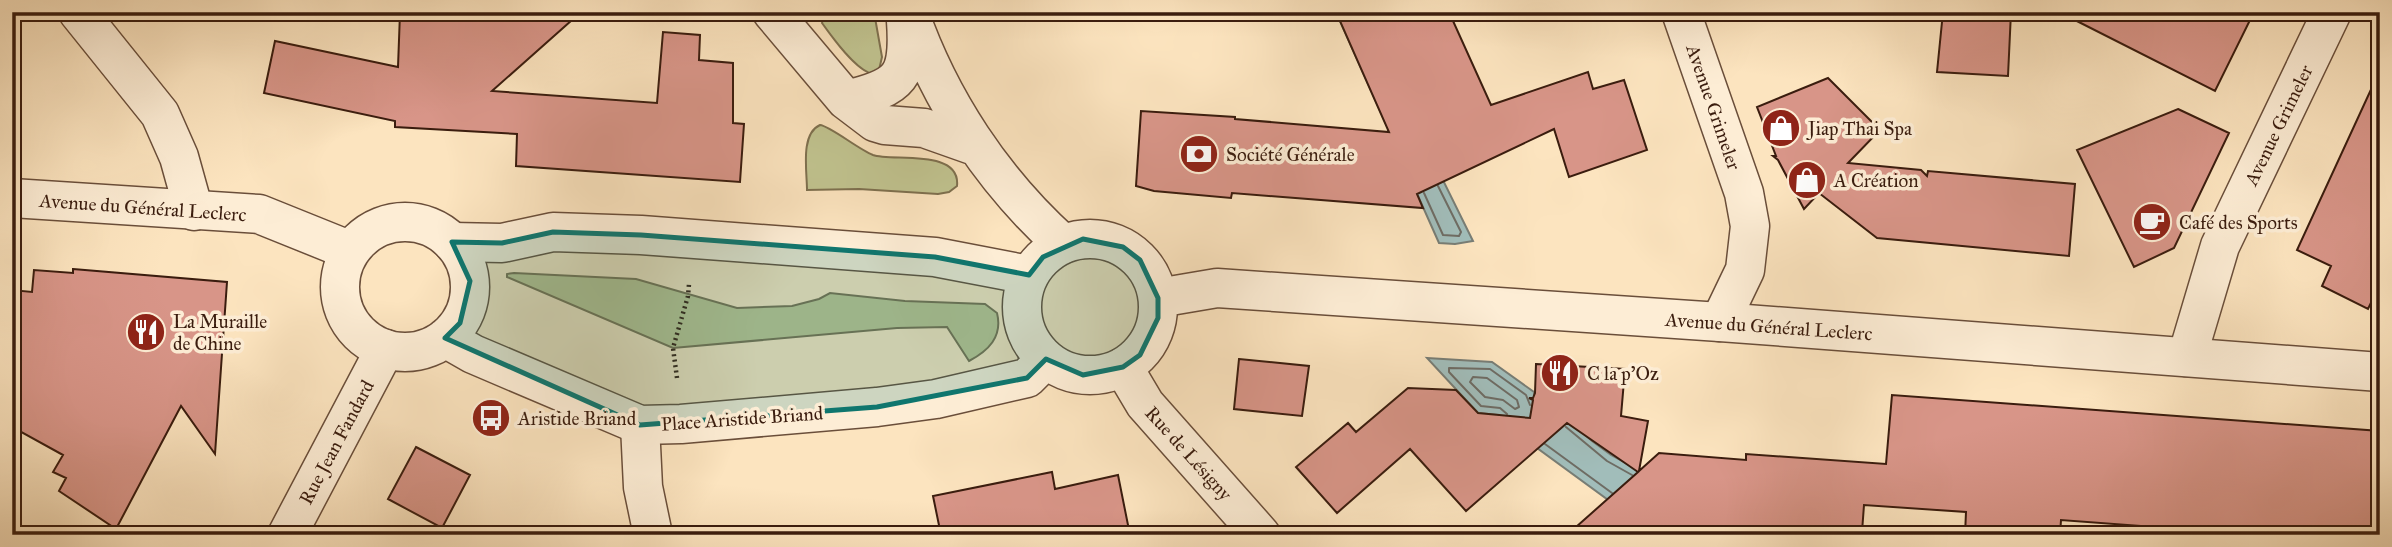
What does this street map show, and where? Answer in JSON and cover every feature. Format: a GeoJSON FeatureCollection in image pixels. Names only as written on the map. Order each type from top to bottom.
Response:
{"type":"FeatureCollection","features":[{"type":"Feature","properties":{"kind":"street"},"geometry":{"type":"LineString","coordinates":[[78,12],[160,114],[179,157],[194,211]]}},
{"type":"Feature","properties":{"kind":"street"},"geometry":{"type":"LineString","coordinates":[[772,12],[846,100],[875,122],[924,128],[975,146]]}},
{"type":"Feature","properties":{"kind":"street"},"geometry":{"type":"LineString","coordinates":[[846,100],[872,94],[892,85],[903,70],[908,50],[907,12]]}},
{"type":"Feature","properties":{"kind":"street"},"geometry":{"type":"LineString","coordinates":[[907,12],[925,58],[975,146],[1045,228],[1063,244]]}},
{"type":"Feature","properties":{"kind":"street","name":"Avenue Grimeler"},"geometry":{"type":"LineString","coordinates":[[1681,12],[1744,193],[1750,226],[1745,270],[1720,322]]}},
{"type":"Feature","properties":{"kind":"street","name":"Avenue Grimeler"},"geometry":{"type":"LineString","coordinates":[[2187,357],[2220,246],[2332,12]]}},
{"type":"Feature","properties":{"kind":"street","name":"Avenue du Général Leclerc"},"geometry":{"type":"LineString","coordinates":[[12,198],[259,214],[351,251]]}},
{"type":"Feature","properties":{"kind":"street"},"geometry":{"type":"LineString","coordinates":[[400,222],[419,223],[437,230],[452,242],[464,260],[470,281],[468,302],[460,323],[445,338],[417,351],[401,352],[385,349],[367,340],[353,326],[344,309],[340,289],[343,270],[351,251],[363,237],[380,227],[400,222]]}},
{"type":"Feature","properties":{"kind":"street"},"geometry":{"type":"LineString","coordinates":[[452,242],[502,243],[553,232],[692,238],[935,257],[1029,275]]}},
{"type":"Feature","properties":{"kind":"street"},"geometry":{"type":"LineString","coordinates":[[1083,239],[1104,240],[1123,247],[1140,260],[1151,278],[1158,298],[1158,318],[1152,338],[1140,355],[1123,367],[1103,374],[1083,375],[1063,370],[1046,359],[1031,342],[1023,320],[1023,297],[1029,275],[1043,257],[1063,244],[1083,239]]}},
{"type":"Feature","properties":{"kind":"street","name":"Avenue du Général Leclerc"},"geometry":{"type":"LineString","coordinates":[[1158,298],[1217,288],[1720,322],[2380,372]]}},
{"type":"Feature","properties":{"kind":"street","name":"Place Aristide Briand"},"geometry":{"type":"LineString","coordinates":[[445,338],[473,354],[640,425],[681,424],[877,407],[936,399],[1027,378],[1046,359]]}},
{"type":"Feature","properties":{"kind":"street","name":"Rue Jean Fandard"},"geometry":{"type":"LineString","coordinates":[[287,535],[385,349]]}},
{"type":"Feature","properties":{"kind":"street","name":"Rue de Lésigny"},"geometry":{"type":"LineString","coordinates":[[1123,367],[1145,404],[1228,519],[1261,535]]}},
{"type":"Feature","properties":{"kind":"street"},"geometry":{"type":"LineString","coordinates":[[640,425],[643,487],[653,535]]}},
{"type":"Feature","properties":{"kind":"path"},"geometry":{"type":"LineString","coordinates":[[681,424],[673,348],[688,296],[692,238]]}},
{"type":"Feature","properties":{"kind":"highlighted area"},"geometry":{"type":"Polygon","coordinates":[[[553,232],[641,235],[935,257],[1029,275],[1043,257],[1083,239],[1123,247],[1140,260],[1158,298],[1158,318],[1140,355],[1123,367],[1083,375],[1046,359],[1027,378],[877,407],[640,425],[445,338],[460,323],[470,281],[452,242],[502,243],[553,232]]]}},
{"type":"Feature","properties":{"kind":"green space"},"geometry":{"type":"Polygon","coordinates":[[[855,12],[874,12],[882,57],[879,70],[873,74],[866,72],[852,60],[822,23],[823,19],[843,18],[855,12]]]}},
{"type":"Feature","properties":{"kind":"green space"},"geometry":{"type":"Polygon","coordinates":[[[820,125],[873,155],[937,161],[948,166],[955,174],[957,186],[949,192],[938,194],[859,189],[807,190],[807,145],[810,136],[820,125]]]}},
{"type":"Feature","properties":{"kind":"green space"},"geometry":{"type":"Polygon","coordinates":[[[507,274],[636,279],[737,308],[792,306],[819,299],[830,293],[905,301],[985,304],[997,313],[998,329],[988,348],[969,361],[947,327],[897,328],[673,348],[507,277],[507,274]]]}},
{"type":"Feature","properties":{"kind":"water"},"geometry":{"type":"Polygon","coordinates":[[[1336,12],[1360,12],[1473,241],[1439,243],[1336,12]]]}},
{"type":"Feature","properties":{"kind":"water"},"geometry":{"type":"Polygon","coordinates":[[[1427,358],[1492,362],[1534,392],[1534,400],[1549,402],[1592,441],[1639,470],[1715,535],[1656,535],[1518,434],[1498,415],[1478,413],[1427,358]]]}},
{"type":"Feature","properties":{"kind":"building"},"geometry":{"type":"Polygon","coordinates":[[[523,12],[581,12],[492,91],[657,103],[663,32],[700,35],[699,60],[733,63],[733,123],[744,124],[740,182],[516,166],[517,134],[395,127],[395,121],[264,93],[275,41],[398,67],[400,13],[515,19],[523,12]]]}},
{"type":"Feature","properties":{"kind":"building"},"geometry":{"type":"Polygon","coordinates":[[[1336,12],[1449,12],[1491,105],[1588,72],[1593,89],[1624,80],[1647,150],[1569,177],[1554,129],[1417,194],[1423,208],[1232,193],[1231,198],[1154,191],[1136,186],[1141,111],[1389,132],[1336,12]]]}},
{"type":"Feature","properties":{"kind":"building"},"geometry":{"type":"Polygon","coordinates":[[[1943,12],[2011,12],[2008,76],[1937,72],[1943,12]]]}},
{"type":"Feature","properties":{"kind":"building"},"geometry":{"type":"Polygon","coordinates":[[[2059,12],[2254,12],[2215,91],[2059,12]]]}},
{"type":"Feature","properties":{"kind":"building"},"geometry":{"type":"Polygon","coordinates":[[[2380,70],[2380,284],[2368,309],[2322,286],[2331,266],[2297,250],[2380,70]]]}},
{"type":"Feature","properties":{"kind":"building"},"geometry":{"type":"Polygon","coordinates":[[[1828,78],[1880,130],[1848,163],[1921,170],[1927,176],[1928,171],[2075,184],[2069,256],[1877,238],[1819,193],[1804,209],[1778,160],[1773,156],[1776,156],[1757,107],[1828,78]]]}},
{"type":"Feature","properties":{"kind":"building"},"geometry":{"type":"Polygon","coordinates":[[[2178,109],[2229,133],[2174,248],[2134,267],[2077,150],[2178,109]]]}},
{"type":"Feature","properties":{"kind":"building"},"geometry":{"type":"Polygon","coordinates":[[[73,269],[227,282],[215,454],[181,406],[116,529],[59,491],[66,478],[53,472],[63,455],[12,427],[12,290],[32,292],[34,270],[73,273],[73,269]]]}},
{"type":"Feature","properties":{"kind":"building"},"geometry":{"type":"Polygon","coordinates":[[[1239,359],[1309,366],[1302,416],[1234,409],[1239,359]]]}},
{"type":"Feature","properties":{"kind":"building"},"geometry":{"type":"Polygon","coordinates":[[[1536,364],[1625,369],[1621,416],[1648,421],[1639,471],[1659,453],[1746,460],[1746,454],[1886,464],[1892,395],[2380,431],[2380,535],[2262,535],[2061,520],[2060,535],[1965,535],[1966,512],[1864,505],[1862,532],[1773,526],[1772,535],[1567,535],[1638,472],[1567,423],[1466,511],[1410,449],[1337,513],[1296,467],[1348,423],[1356,432],[1408,388],[1456,390],[1478,413],[1530,418],[1533,400],[1529,398],[1533,398],[1535,393],[1536,364]]]}},
{"type":"Feature","properties":{"kind":"building"},"geometry":{"type":"Polygon","coordinates":[[[416,447],[470,475],[442,528],[388,499],[416,447]]]}},
{"type":"Feature","properties":{"kind":"building"},"geometry":{"type":"Polygon","coordinates":[[[1052,472],[1055,489],[1118,475],[1130,535],[941,535],[933,496],[1052,472]]]}},
{"type":"Feature","properties":{"kind":"place","name":"Jiap Thai Spa"},"geometry":{"type":"Point","coordinates":[1781,128]}},
{"type":"Feature","properties":{"kind":"place","name":"Société Générale"},"geometry":{"type":"Point","coordinates":[1199,154]}},
{"type":"Feature","properties":{"kind":"place","name":"A Création"},"geometry":{"type":"Point","coordinates":[1807,180]}},
{"type":"Feature","properties":{"kind":"place","name":"Café des Sports"},"geometry":{"type":"Point","coordinates":[2152,222]}},
{"type":"Feature","properties":{"kind":"place","name":"La Muraille de Chine"},"geometry":{"type":"Point","coordinates":[146,332]}},
{"type":"Feature","properties":{"kind":"place","name":"C la p'Oz"},"geometry":{"type":"Point","coordinates":[1560,373]}},
{"type":"Feature","properties":{"kind":"place","name":"Aristide Briand"},"geometry":{"type":"Point","coordinates":[491,418]}}]}
